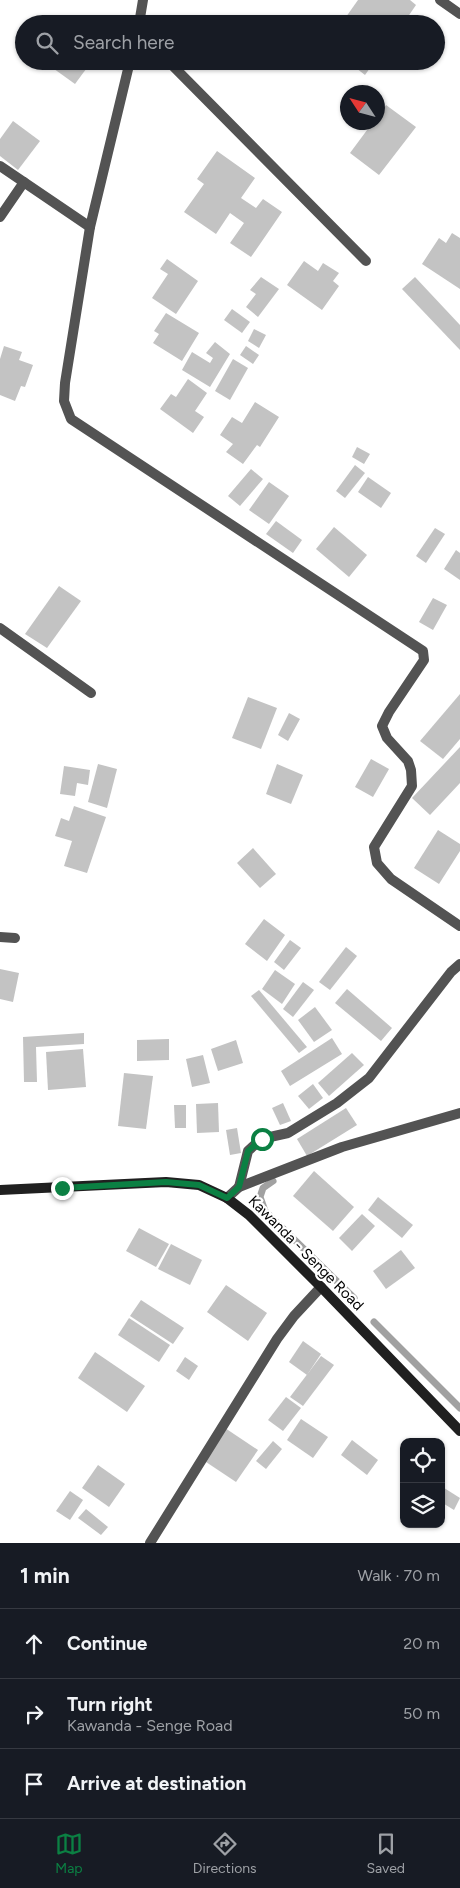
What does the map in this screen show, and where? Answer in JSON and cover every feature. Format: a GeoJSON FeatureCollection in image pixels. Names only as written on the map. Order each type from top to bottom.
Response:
{"type":"FeatureCollection","features":[{"type":"Feature","properties":{"kind":"street"},"geometry":{"type":"LineString","coordinates":[[140,15],[143,0]]}},
{"type":"Feature","properties":{"kind":"street"},"geometry":{"type":"LineString","coordinates":[[440,0],[460,14]]}},
{"type":"Feature","properties":{"kind":"street"},"geometry":{"type":"LineString","coordinates":[[128,70],[90,227],[65,382],[64,400],[71,419],[423,651],[424,660],[389,712],[382,726],[386,738],[408,761],[411,770],[412,786],[374,847],[377,863],[391,879],[460,926]]}},
{"type":"Feature","properties":{"kind":"street"},"geometry":{"type":"LineString","coordinates":[[177,70],[366,261]]}},
{"type":"Feature","properties":{"kind":"street"},"geometry":{"type":"LineString","coordinates":[[0,166],[90,227]]}},
{"type":"Feature","properties":{"kind":"street"},"geometry":{"type":"LineString","coordinates":[[0,217],[24,182]]}},
{"type":"Feature","properties":{"kind":"street"},"geometry":{"type":"LineString","coordinates":[[0,628],[91,693]]}},
{"type":"Feature","properties":{"kind":"street"},"geometry":{"type":"LineString","coordinates":[[0,937],[15,938]]}},
{"type":"Feature","properties":{"kind":"street"},"geometry":{"type":"LineString","coordinates":[[239,1187],[248,1151],[262,1139],[288,1133],[337,1103],[369,1078],[451,972],[460,964]]}},
{"type":"Feature","properties":{"kind":"street"},"geometry":{"type":"LineString","coordinates":[[227,1198],[239,1187],[342,1147],[460,1113]]}},
{"type":"Feature","properties":{"kind":"street","name":"Kawanda - Senge Road"},"geometry":{"type":"LineString","coordinates":[[0,1190],[166,1182],[199,1185],[227,1198],[249,1215],[460,1431]]}},
{"type":"Feature","properties":{"kind":"street"},"geometry":{"type":"LineString","coordinates":[[150,1543],[277,1339],[294,1316],[321,1287]]}},
{"type":"Feature","properties":{"kind":"building"},"geometry":{"type":"Polygon","coordinates":[[[358,0],[410,0],[416,5],[409,15],[347,15],[358,0]]]}},
{"type":"Feature","properties":{"kind":"building"},"geometry":{"type":"Polygon","coordinates":[[[56,70],[85,70],[75,84],[56,70]]]}},
{"type":"Feature","properties":{"kind":"building"},"geometry":{"type":"Polygon","coordinates":[[[359,70],[369,70],[365,75],[359,70]]]}},
{"type":"Feature","properties":{"kind":"building"},"geometry":{"type":"Polygon","coordinates":[[[386,105],[416,127],[379,175],[350,153],[367,130],[385,130],[386,105]]]}},
{"type":"Feature","properties":{"kind":"building"},"geometry":{"type":"Polygon","coordinates":[[[13,121],[40,141],[18,170],[0,156],[0,139],[13,121]]]}},
{"type":"Feature","properties":{"kind":"building"},"geometry":{"type":"Polygon","coordinates":[[[217,151],[255,178],[241,198],[256,208],[263,199],[282,212],[251,257],[230,243],[244,223],[230,213],[216,234],[184,212],[204,184],[197,179],[217,151]]]}},
{"type":"Feature","properties":{"kind":"building"},"geometry":{"type":"Polygon","coordinates":[[[452,233],[460,238],[460,289],[422,264],[439,238],[446,243],[452,233]]]}},
{"type":"Feature","properties":{"kind":"building"},"geometry":{"type":"Polygon","coordinates":[[[167,259],[198,281],[176,314],[152,298],[168,274],[160,269],[167,259]]]}},
{"type":"Feature","properties":{"kind":"building"},"geometry":{"type":"Polygon","coordinates":[[[304,261],[318,271],[323,263],[339,273],[333,281],[339,286],[322,310],[287,285],[304,261]]]}},
{"type":"Feature","properties":{"kind":"building"},"geometry":{"type":"Polygon","coordinates":[[[261,277],[279,289],[258,317],[246,307],[256,294],[250,290],[261,277]]]}},
{"type":"Feature","properties":{"kind":"building"},"geometry":{"type":"Polygon","coordinates":[[[415,277],[460,325],[460,350],[402,289],[415,277]]]}},
{"type":"Feature","properties":{"kind":"building"},"geometry":{"type":"Polygon","coordinates":[[[232,309],[250,322],[242,333],[224,320],[232,309]]]}},
{"type":"Feature","properties":{"kind":"building"},"geometry":{"type":"Polygon","coordinates":[[[166,313],[199,333],[182,361],[153,343],[159,334],[154,331],[166,313]]]}},
{"type":"Feature","properties":{"kind":"building"},"geometry":{"type":"Polygon","coordinates":[[[254,329],[266,335],[259,348],[248,341],[254,329]]]}},
{"type":"Feature","properties":{"kind":"building"},"geometry":{"type":"Polygon","coordinates":[[[215,342],[230,354],[210,387],[182,370],[192,352],[210,363],[213,358],[206,353],[215,342]]]}},
{"type":"Feature","properties":{"kind":"building"},"geometry":{"type":"Polygon","coordinates":[[[4,346],[22,352],[19,360],[33,365],[25,387],[21,386],[15,401],[0,395],[0,359],[4,346]]]}},
{"type":"Feature","properties":{"kind":"building"},"geometry":{"type":"Polygon","coordinates":[[[246,346],[259,355],[253,364],[240,355],[246,346]]]}},
{"type":"Feature","properties":{"kind":"building"},"geometry":{"type":"Polygon","coordinates":[[[233,359],[248,368],[230,400],[215,391],[233,359]]]}},
{"type":"Feature","properties":{"kind":"building"},"geometry":{"type":"Polygon","coordinates":[[[188,379],[207,393],[195,411],[204,417],[193,433],[160,409],[171,394],[176,397],[188,379]]]}},
{"type":"Feature","properties":{"kind":"building"},"geometry":{"type":"Polygon","coordinates":[[[255,402],[279,417],[260,447],[257,445],[243,464],[226,452],[233,444],[220,435],[232,417],[242,423],[255,402]]]}},
{"type":"Feature","properties":{"kind":"building"},"geometry":{"type":"Polygon","coordinates":[[[357,447],[370,454],[364,464],[352,457],[357,447]]]}},
{"type":"Feature","properties":{"kind":"building"},"geometry":{"type":"Polygon","coordinates":[[[355,465],[365,473],[345,498],[336,491],[355,465]]]}},
{"type":"Feature","properties":{"kind":"building"},"geometry":{"type":"Polygon","coordinates":[[[251,469],[263,479],[240,506],[228,496],[251,469]]]}},
{"type":"Feature","properties":{"kind":"building"},"geometry":{"type":"Polygon","coordinates":[[[368,477],[391,493],[381,508],[358,492],[368,477]]]}},
{"type":"Feature","properties":{"kind":"building"},"geometry":{"type":"Polygon","coordinates":[[[269,482],[289,496],[269,524],[249,510],[269,482]]]}},
{"type":"Feature","properties":{"kind":"building"},"geometry":{"type":"Polygon","coordinates":[[[276,521],[302,540],[293,553],[266,534],[276,521]]]}},
{"type":"Feature","properties":{"kind":"building"},"geometry":{"type":"Polygon","coordinates":[[[334,527],[367,555],[349,577],[316,549],[334,527]]]}},
{"type":"Feature","properties":{"kind":"building"},"geometry":{"type":"Polygon","coordinates":[[[435,528],[445,534],[426,563],[416,556],[435,528]]]}},
{"type":"Feature","properties":{"kind":"building"},"geometry":{"type":"Polygon","coordinates":[[[456,550],[460,553],[460,580],[444,569],[456,550]]]}},
{"type":"Feature","properties":{"kind":"building"},"geometry":{"type":"Polygon","coordinates":[[[59,586],[81,601],[47,648],[25,634],[59,586]]]}},
{"type":"Feature","properties":{"kind":"building"},"geometry":{"type":"Polygon","coordinates":[[[433,598],[447,605],[433,630],[419,622],[433,598]]]}},
{"type":"Feature","properties":{"kind":"building"},"geometry":{"type":"Polygon","coordinates":[[[460,694],[460,739],[443,759],[420,741],[460,694]]]}},
{"type":"Feature","properties":{"kind":"building"},"geometry":{"type":"Polygon","coordinates":[[[248,697],[277,708],[261,749],[232,738],[248,697]]]}},
{"type":"Feature","properties":{"kind":"building"},"geometry":{"type":"Polygon","coordinates":[[[289,713],[300,719],[288,741],[278,735],[289,713]]]}},
{"type":"Feature","properties":{"kind":"building"},"geometry":{"type":"Polygon","coordinates":[[[460,747],[460,783],[430,815],[412,798],[460,747]]]}},
{"type":"Feature","properties":{"kind":"building"},"geometry":{"type":"Polygon","coordinates":[[[371,759],[389,769],[373,797],[355,787],[371,759]]]}},
{"type":"Feature","properties":{"kind":"building"},"geometry":{"type":"Polygon","coordinates":[[[98,764],[117,769],[107,808],[88,802],[98,764]]]}},
{"type":"Feature","properties":{"kind":"building"},"geometry":{"type":"Polygon","coordinates":[[[277,764],[303,775],[291,804],[266,794],[277,764]]]}},
{"type":"Feature","properties":{"kind":"building"},"geometry":{"type":"Polygon","coordinates":[[[64,766],[90,770],[88,785],[77,783],[75,796],[60,794],[64,766]]]}},
{"type":"Feature","properties":{"kind":"building"},"geometry":{"type":"Polygon","coordinates":[[[74,806],[106,817],[87,873],[64,866],[72,841],[55,836],[61,818],[69,821],[74,806]]]}},
{"type":"Feature","properties":{"kind":"building"},"geometry":{"type":"Polygon","coordinates":[[[438,830],[460,844],[460,851],[439,884],[414,868],[438,830]]]}},
{"type":"Feature","properties":{"kind":"building"},"geometry":{"type":"Polygon","coordinates":[[[253,848],[276,874],[260,888],[237,863],[253,848]]]}},
{"type":"Feature","properties":{"kind":"building"},"geometry":{"type":"Polygon","coordinates":[[[264,919],[285,935],[267,961],[245,944],[264,919]]]}},
{"type":"Feature","properties":{"kind":"building"},"geometry":{"type":"Polygon","coordinates":[[[290,940],[301,948],[284,970],[274,962],[290,940]]]}},
{"type":"Feature","properties":{"kind":"building"},"geometry":{"type":"Polygon","coordinates":[[[346,947],[357,956],[330,990],[319,982],[346,947]]]}},
{"type":"Feature","properties":{"kind":"building"},"geometry":{"type":"Polygon","coordinates":[[[0,969],[19,973],[13,1002],[0,999],[0,969]]]}},
{"type":"Feature","properties":{"kind":"building"},"geometry":{"type":"Polygon","coordinates":[[[275,970],[295,984],[282,1004],[262,989],[275,970]]]}},
{"type":"Feature","properties":{"kind":"building"},"geometry":{"type":"Polygon","coordinates":[[[303,982],[314,990],[293,1017],[283,1009],[303,982]]]}},
{"type":"Feature","properties":{"kind":"building"},"geometry":{"type":"Polygon","coordinates":[[[347,989],[392,1028],[381,1041],[335,1003],[347,989]]]}},
{"type":"Feature","properties":{"kind":"building"},"geometry":{"type":"Polygon","coordinates":[[[259,990],[307,1047],[299,1053],[251,996],[259,990]]]}},
{"type":"Feature","properties":{"kind":"building"},"geometry":{"type":"Polygon","coordinates":[[[315,1007],[332,1030],[314,1042],[298,1020],[315,1007]]]}},
{"type":"Feature","properties":{"kind":"building"},"geometry":{"type":"Polygon","coordinates":[[[84,1033],[84,1044],[36,1047],[37,1082],[24,1082],[23,1037],[84,1033]]]}},
{"type":"Feature","properties":{"kind":"building"},"geometry":{"type":"Polygon","coordinates":[[[332,1038],[342,1054],[290,1086],[281,1071],[332,1038]]]}},
{"type":"Feature","properties":{"kind":"building"},"geometry":{"type":"Polygon","coordinates":[[[169,1039],[169,1060],[137,1061],[137,1040],[169,1039]]]}},
{"type":"Feature","properties":{"kind":"building"},"geometry":{"type":"Polygon","coordinates":[[[236,1040],[243,1063],[218,1071],[211,1049],[236,1040]]]}},
{"type":"Feature","properties":{"kind":"building"},"geometry":{"type":"Polygon","coordinates":[[[83,1049],[86,1087],[48,1090],[46,1052],[83,1049]]]}},
{"type":"Feature","properties":{"kind":"building"},"geometry":{"type":"Polygon","coordinates":[[[352,1053],[364,1065],[329,1096],[318,1083],[352,1053]]]}},
{"type":"Feature","properties":{"kind":"building"},"geometry":{"type":"Polygon","coordinates":[[[203,1055],[210,1083],[192,1087],[186,1059],[203,1055]]]}},
{"type":"Feature","properties":{"kind":"building"},"geometry":{"type":"Polygon","coordinates":[[[124,1073],[153,1076],[146,1129],[118,1126],[124,1073]]]}},
{"type":"Feature","properties":{"kind":"building"},"geometry":{"type":"Polygon","coordinates":[[[313,1084],[323,1098],[309,1109],[298,1096],[313,1084]]]}},
{"type":"Feature","properties":{"kind":"building"},"geometry":{"type":"Polygon","coordinates":[[[218,1103],[219,1132],[197,1133],[196,1104],[218,1103]]]}},
{"type":"Feature","properties":{"kind":"building"},"geometry":{"type":"Polygon","coordinates":[[[283,1103],[291,1121],[280,1125],[272,1108],[283,1103]]]}},
{"type":"Feature","properties":{"kind":"building"},"geometry":{"type":"Polygon","coordinates":[[[174,1105],[186,1105],[186,1128],[175,1128],[174,1105]]]}},
{"type":"Feature","properties":{"kind":"building"},"geometry":{"type":"Polygon","coordinates":[[[346,1108],[357,1125],[307,1156],[297,1139],[346,1108]]]}},
{"type":"Feature","properties":{"kind":"building"},"geometry":{"type":"Polygon","coordinates":[[[237,1128],[241,1153],[230,1155],[226,1130],[237,1128]]]}},
{"type":"Feature","properties":{"kind":"building"},"geometry":{"type":"Polygon","coordinates":[[[314,1171],[354,1207],[333,1231],[293,1196],[314,1171]]]}},
{"type":"Feature","properties":{"kind":"building"},"geometry":{"type":"Polygon","coordinates":[[[378,1197],[413,1225],[402,1238],[368,1210],[378,1197]]]}},
{"type":"Feature","properties":{"kind":"building"},"geometry":{"type":"Polygon","coordinates":[[[362,1214],[375,1226],[352,1251],[339,1238],[362,1214]]]}},
{"type":"Feature","properties":{"kind":"building"},"geometry":{"type":"Polygon","coordinates":[[[139,1228],[169,1244],[156,1267],[126,1251],[139,1228]]]}},
{"type":"Feature","properties":{"kind":"building"},"geometry":{"type":"Polygon","coordinates":[[[171,1244],[202,1260],[190,1285],[158,1269],[171,1244]]]}},
{"type":"Feature","properties":{"kind":"building"},"geometry":{"type":"Polygon","coordinates":[[[401,1250],[415,1268],[386,1289],[373,1271],[401,1250]]]}},
{"type":"Feature","properties":{"kind":"building"},"geometry":{"type":"Polygon","coordinates":[[[226,1285],[267,1313],[248,1341],[207,1312],[226,1285]]]}},
{"type":"Feature","properties":{"kind":"building"},"geometry":{"type":"Polygon","coordinates":[[[141,1300],[184,1328],[173,1344],[130,1316],[141,1300]]]}},
{"type":"Feature","properties":{"kind":"building"},"geometry":{"type":"Polygon","coordinates":[[[129,1318],[170,1345],[159,1362],[118,1335],[129,1318]]]}},
{"type":"Feature","properties":{"kind":"building"},"geometry":{"type":"Polygon","coordinates":[[[303,1341],[321,1354],[307,1375],[289,1362],[303,1341]]]}},
{"type":"Feature","properties":{"kind":"building"},"geometry":{"type":"Polygon","coordinates":[[[95,1352],[145,1386],[127,1412],[78,1378],[95,1352]]]}},
{"type":"Feature","properties":{"kind":"building"},"geometry":{"type":"Polygon","coordinates":[[[321,1356],[334,1365],[303,1406],[290,1397],[321,1356]]]}},
{"type":"Feature","properties":{"kind":"building"},"geometry":{"type":"Polygon","coordinates":[[[185,1357],[198,1366],[189,1380],[176,1371],[185,1357]]]}},
{"type":"Feature","properties":{"kind":"building"},"geometry":{"type":"Polygon","coordinates":[[[286,1397],[301,1408],[283,1431],[268,1420],[286,1397]]]}},
{"type":"Feature","properties":{"kind":"building"},"geometry":{"type":"Polygon","coordinates":[[[301,1419],[328,1437],[313,1458],[287,1440],[301,1419]]]}},
{"type":"Feature","properties":{"kind":"building"},"geometry":{"type":"Polygon","coordinates":[[[225,1428],[258,1450],[236,1482],[203,1460],[225,1428]]]}},
{"type":"Feature","properties":{"kind":"building"},"geometry":{"type":"Polygon","coordinates":[[[352,1440],[378,1460],[367,1475],[341,1455],[352,1440]]]}},
{"type":"Feature","properties":{"kind":"building"},"geometry":{"type":"Polygon","coordinates":[[[273,1441],[282,1449],[266,1469],[256,1461],[273,1441]]]}},
{"type":"Feature","properties":{"kind":"building"},"geometry":{"type":"Polygon","coordinates":[[[98,1465],[125,1484],[109,1507],[82,1488],[98,1465]]]}},
{"type":"Feature","properties":{"kind":"building"},"geometry":{"type":"Polygon","coordinates":[[[445,1489],[460,1498],[454,1510],[445,1504],[445,1489]]]}},
{"type":"Feature","properties":{"kind":"building"},"geometry":{"type":"Polygon","coordinates":[[[70,1491],[83,1500],[70,1520],[56,1511],[70,1491]]]}},
{"type":"Feature","properties":{"kind":"building"},"geometry":{"type":"Polygon","coordinates":[[[86,1509],[108,1527],[101,1535],[78,1518],[86,1509]]]}},
{"type":"Feature","properties":{"kind":"waterway"},"geometry":{"type":"LineString","coordinates":[[273,1181],[263,1188],[260,1197],[265,1211],[354,1298]]}},
{"type":"Feature","properties":{"kind":"waterway"},"geometry":{"type":"LineString","coordinates":[[374,1322],[460,1408]]}},
{"type":"Feature","properties":{"kind":"route"},"geometry":{"type":"LineString","coordinates":[[62,1188],[166,1182],[199,1185],[227,1198],[239,1187],[248,1151],[262,1139]]}}]}
